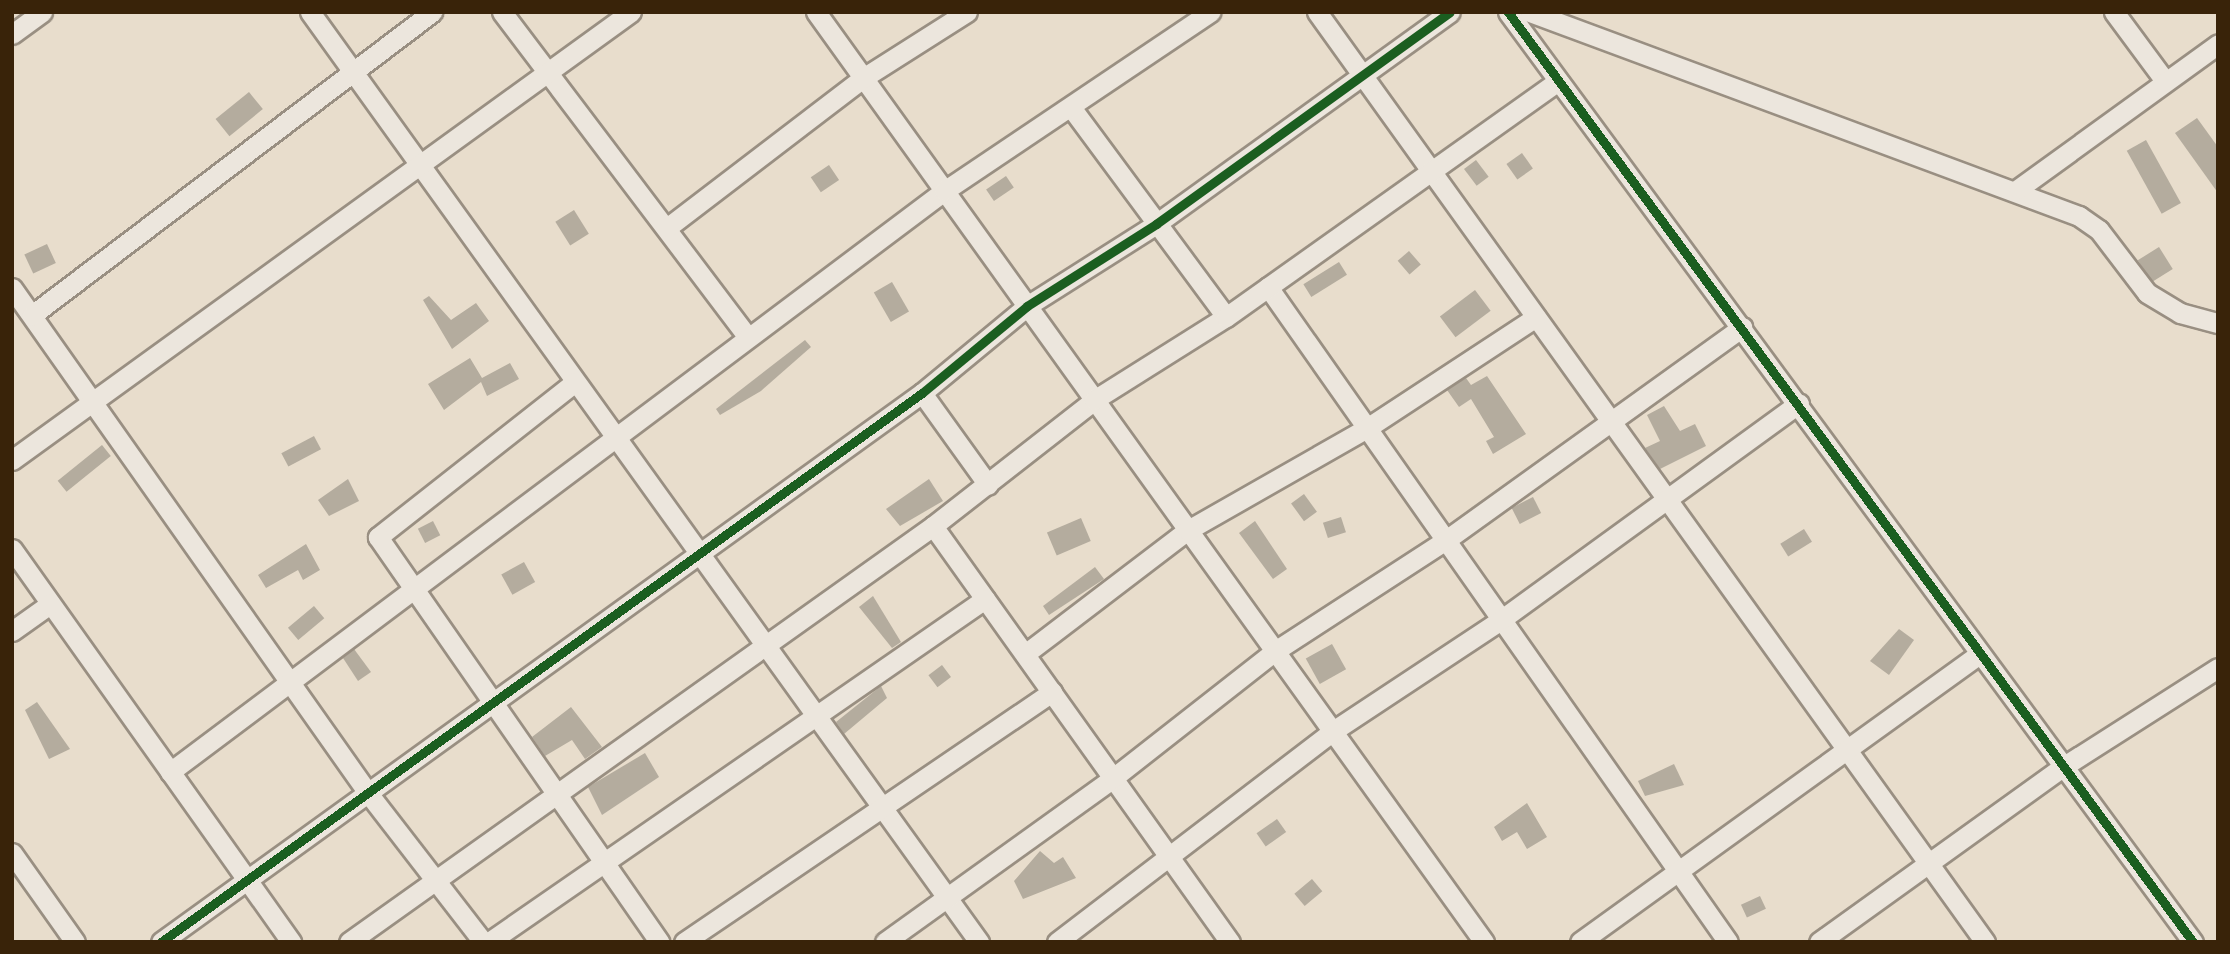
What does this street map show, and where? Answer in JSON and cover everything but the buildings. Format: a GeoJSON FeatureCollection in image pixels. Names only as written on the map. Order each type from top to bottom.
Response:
{"type":"FeatureCollection","features":[{"type":"Feature","properties":{"kind":"street"},"geometry":{"type":"LineString","coordinates":[[12,34],[42,12]]}},
{"type":"Feature","properties":{"kind":"street"},"geometry":{"type":"LineString","coordinates":[[310,12],[979,942]]}},
{"type":"Feature","properties":{"kind":"street"},"geometry":{"type":"LineString","coordinates":[[32,315],[432,12]]}},
{"type":"Feature","properties":{"kind":"street"},"geometry":{"type":"LineString","coordinates":[[502,12],[668,227],[748,337]]}},
{"type":"Feature","properties":{"kind":"street"},"geometry":{"type":"LineString","coordinates":[[12,460],[550,75],[631,12]]}},
{"type":"Feature","properties":{"kind":"street"},"geometry":{"type":"LineString","coordinates":[[816,12],[1485,942]]}},
{"type":"Feature","properties":{"kind":"street"},"geometry":{"type":"LineString","coordinates":[[668,227],[863,78],[967,12]]}},
{"type":"Feature","properties":{"kind":"street"},"geometry":{"type":"LineString","coordinates":[[170,772],[409,589],[944,191],[1073,110],[1210,12]]}},
{"type":"Feature","properties":{"kind":"street"},"geometry":{"type":"LineString","coordinates":[[1317,12],[1847,749],[1929,864],[1978,939]]}},
{"type":"Feature","properties":{"kind":"street"},"geometry":{"type":"LineString","coordinates":[[161,942],[922,393],[1027,306],[1156,224],[1450,12]]}},
{"type":"Feature","properties":{"kind":"street"},"geometry":{"type":"LineString","coordinates":[[1508,12],[1799,403],[2061,768],[2193,942]]}},
{"type":"Feature","properties":{"kind":"street"},"geometry":{"type":"LineString","coordinates":[[1530,12],[2018,189],[2088,222],[2162,305],[2218,323]]}},
{"type":"Feature","properties":{"kind":"street"},"geometry":{"type":"LineString","coordinates":[[2114,12],[2165,82]]}},
{"type":"Feature","properties":{"kind":"street"},"geometry":{"type":"LineString","coordinates":[[2018,189],[2218,44]]}},
{"type":"Feature","properties":{"kind":"street"},"geometry":{"type":"LineString","coordinates":[[349,942],[551,794],[933,526],[1094,400],[1226,317],[1558,81]]}},
{"type":"Feature","properties":{"kind":"street"},"geometry":{"type":"LineString","coordinates":[[1073,110],[1226,317]]}},
{"type":"Feature","properties":{"kind":"street"},"geometry":{"type":"LineString","coordinates":[[1268,287],[1502,619],[1676,874],[1727,942]]}},
{"type":"Feature","properties":{"kind":"street"},"geometry":{"type":"LineString","coordinates":[[12,288],[368,793],[482,942]]}},
{"type":"Feature","properties":{"kind":"street"},"geometry":{"type":"LineString","coordinates":[[1024,654],[1188,530],[1367,428],[1536,317]]}},
{"type":"Feature","properties":{"kind":"street"},"geometry":{"type":"LineString","coordinates":[[885,942],[1113,778],[1275,651],[1446,540],[1742,327]]}},
{"type":"Feature","properties":{"kind":"street"},"geometry":{"type":"LineString","coordinates":[[575,383],[380,532],[409,589],[551,794],[659,942]]}},
{"type":"Feature","properties":{"kind":"street"},"geometry":{"type":"LineString","coordinates":[[922,393],[988,485]]}},
{"type":"Feature","properties":{"kind":"street"},"geometry":{"type":"LineString","coordinates":[[1057,942],[1171,859],[1333,731],[1502,619],[1799,403]]}},
{"type":"Feature","properties":{"kind":"street"},"geometry":{"type":"LineString","coordinates":[[933,526],[1230,942]]}},
{"type":"Feature","properties":{"kind":"street"},"geometry":{"type":"LineString","coordinates":[[12,549],[291,942]]}},
{"type":"Feature","properties":{"kind":"street"},"geometry":{"type":"LineString","coordinates":[[489,942],[600,862],[817,717],[985,599]]}},
{"type":"Feature","properties":{"kind":"street"},"geometry":{"type":"LineString","coordinates":[[12,631],[50,604]]}},
{"type":"Feature","properties":{"kind":"street"},"geometry":{"type":"LineString","coordinates":[[1580,942],[1979,654]]}},
{"type":"Feature","properties":{"kind":"street"},"geometry":{"type":"LineString","coordinates":[[1819,942],[2061,768],[2218,667]]}},
{"type":"Feature","properties":{"kind":"street"},"geometry":{"type":"LineString","coordinates":[[684,942],[1052,692]]}},
{"type":"Feature","properties":{"kind":"street"},"geometry":{"type":"LineString","coordinates":[[12,853],[18,875],[75,942]]}},
{"type":"Feature","properties":{"kind":"cycle path"},"geometry":{"type":"LineString","coordinates":[[161,942],[922,393],[1027,306],[1156,224],[1450,12]]}},
{"type":"Feature","properties":{"kind":"cycle path"},"geometry":{"type":"LineString","coordinates":[[1508,12],[2193,942]]}}]}
